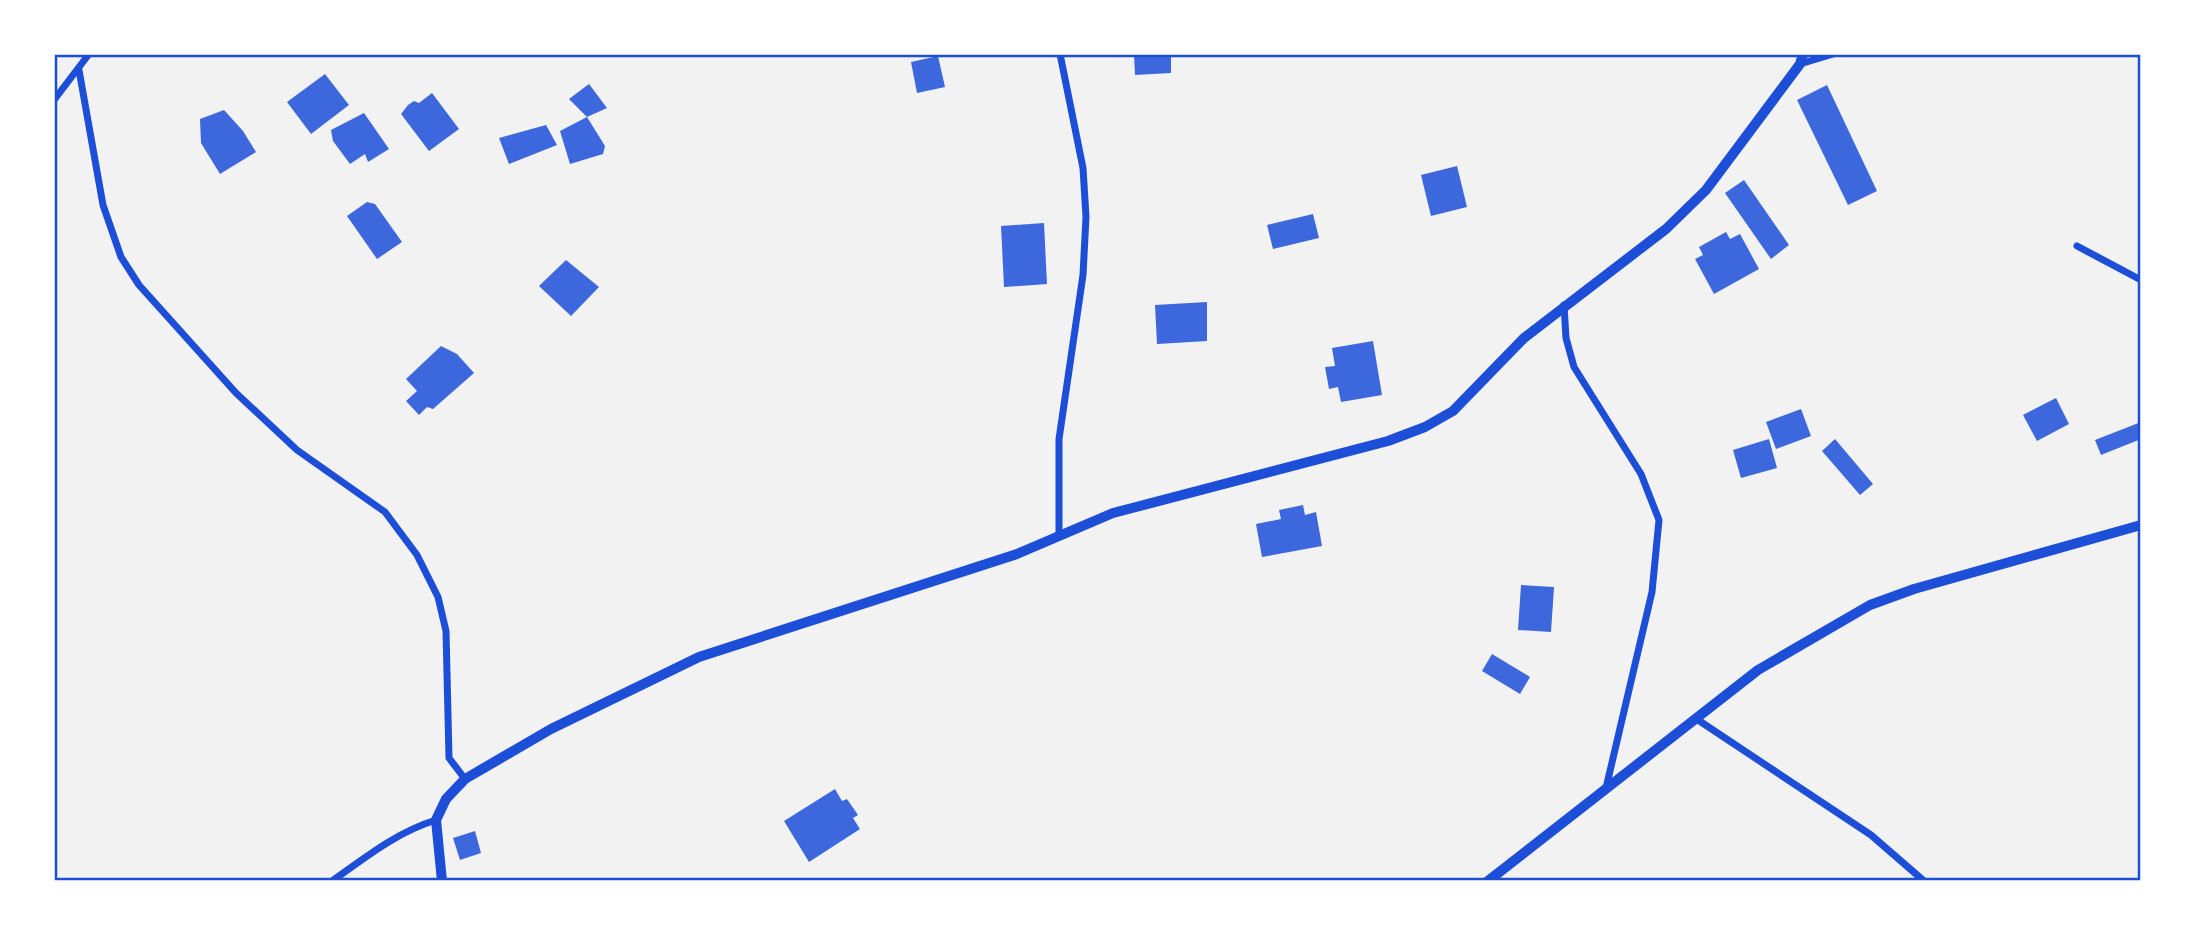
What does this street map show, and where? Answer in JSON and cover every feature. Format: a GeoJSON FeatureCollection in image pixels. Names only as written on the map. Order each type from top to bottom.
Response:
{"type":"FeatureCollection","features":[{"type":"Feature","properties":{"kind":"main road"},"geometry":{"type":"LineString","coordinates":[[1488,881],[1758,670],[1870,605],[1952,578],[2141,526]]}},
{"type":"Feature","properties":{"kind":"street"},"geometry":{"type":"LineString","coordinates":[[54,100],[79,71],[89,54]]}},
{"type":"Feature","properties":{"kind":"street"},"geometry":{"type":"LineString","coordinates":[[1059,536],[1059,439],[1083,275],[1086,217],[1083,168],[1060,54]]}},
{"type":"Feature","properties":{"kind":"street"},"geometry":{"type":"LineString","coordinates":[[442,881],[436,820],[446,799],[465,779],[551,729],[699,657],[1017,554],[1113,513],[1374,445],[1425,427],[1453,411],[1524,338],[1564,305],[1617,270],[1706,190],[1801,59],[1833,54]]}},
{"type":"Feature","properties":{"kind":"street"},"geometry":{"type":"LineString","coordinates":[[79,71],[103,205],[121,257],[139,285],[236,393],[297,450],[385,512],[417,555],[438,597],[446,631],[449,758],[465,779]]}},
{"type":"Feature","properties":{"kind":"street"},"geometry":{"type":"LineString","coordinates":[[2077,246],[2141,280]]}},
{"type":"Feature","properties":{"kind":"street"},"geometry":{"type":"LineString","coordinates":[[1564,305],[1566,338],[1574,367],[1641,474],[1659,520],[1653,592],[1605,789]]}},
{"type":"Feature","properties":{"kind":"street"},"geometry":{"type":"LineString","coordinates":[[1695,719],[1871,835],[1924,881]]}},
{"type":"Feature","properties":{"kind":"street"},"geometry":{"type":"LineString","coordinates":[[332,881],[386,843],[415,827],[436,820]]}},
{"type":"Feature","properties":{"kind":"building"},"geometry":{"type":"Polygon","coordinates":[[[1134,54],[1171,54],[1171,73],[1135,75],[1134,54]]]}},
{"type":"Feature","properties":{"kind":"building"},"geometry":{"type":"Polygon","coordinates":[[[938,56],[945,87],[917,93],[911,62],[938,56]]]}},
{"type":"Feature","properties":{"kind":"building"},"geometry":{"type":"Polygon","coordinates":[[[325,74],[349,105],[311,134],[287,102],[325,74]]]}},
{"type":"Feature","properties":{"kind":"building"},"geometry":{"type":"Polygon","coordinates":[[[589,84],[607,108],[587,117],[569,99],[589,84]]]}},
{"type":"Feature","properties":{"kind":"building"},"geometry":{"type":"Polygon","coordinates":[[[1827,85],[1877,191],[1848,205],[1797,100],[1827,85]]]}},
{"type":"Feature","properties":{"kind":"building"},"geometry":{"type":"Polygon","coordinates":[[[432,93],[459,129],[429,151],[401,114],[408,105],[414,101],[419,103],[432,93]]]}},
{"type":"Feature","properties":{"kind":"building"},"geometry":{"type":"Polygon","coordinates":[[[224,110],[243,131],[256,152],[220,174],[201,143],[200,119],[224,110]]]}},
{"type":"Feature","properties":{"kind":"building"},"geometry":{"type":"Polygon","coordinates":[[[364,113],[389,149],[368,162],[365,154],[350,164],[333,141],[331,130],[364,113]]]}},
{"type":"Feature","properties":{"kind":"building"},"geometry":{"type":"Polygon","coordinates":[[[587,117],[605,146],[603,154],[570,164],[560,131],[587,117]]]}},
{"type":"Feature","properties":{"kind":"building"},"geometry":{"type":"Polygon","coordinates":[[[546,125],[557,145],[509,164],[499,138],[546,125]]]}},
{"type":"Feature","properties":{"kind":"building"},"geometry":{"type":"Polygon","coordinates":[[[1457,166],[1467,207],[1431,216],[1421,175],[1457,166]]]}},
{"type":"Feature","properties":{"kind":"building"},"geometry":{"type":"Polygon","coordinates":[[[1744,180],[1789,245],[1771,259],[1725,193],[1744,180]]]}},
{"type":"Feature","properties":{"kind":"building"},"geometry":{"type":"Polygon","coordinates":[[[367,202],[375,204],[402,242],[377,259],[347,216],[367,202]]]}},
{"type":"Feature","properties":{"kind":"building"},"geometry":{"type":"Polygon","coordinates":[[[1313,214],[1319,238],[1273,249],[1267,225],[1313,214]]]}},
{"type":"Feature","properties":{"kind":"building"},"geometry":{"type":"Polygon","coordinates":[[[1044,223],[1047,284],[1004,287],[1001,226],[1044,223]]]}},
{"type":"Feature","properties":{"kind":"building"},"geometry":{"type":"Polygon","coordinates":[[[1726,232],[1730,239],[1740,234],[1759,269],[1714,294],[1695,259],[1703,255],[1699,247],[1726,232]]]}},
{"type":"Feature","properties":{"kind":"building"},"geometry":{"type":"Polygon","coordinates":[[[566,260],[599,287],[571,316],[539,286],[566,260]]]}},
{"type":"Feature","properties":{"kind":"building"},"geometry":{"type":"Polygon","coordinates":[[[1207,302],[1207,341],[1157,344],[1155,305],[1207,302]]]}},
{"type":"Feature","properties":{"kind":"building"},"geometry":{"type":"Polygon","coordinates":[[[1373,341],[1382,395],[1341,402],[1338,387],[1329,389],[1325,367],[1335,366],[1332,348],[1373,341]]]}},
{"type":"Feature","properties":{"kind":"building"},"geometry":{"type":"Polygon","coordinates":[[[441,346],[457,354],[474,373],[433,409],[427,407],[419,415],[406,401],[417,391],[406,379],[441,346]]]}},
{"type":"Feature","properties":{"kind":"building"},"geometry":{"type":"Polygon","coordinates":[[[2056,398],[2069,424],[2037,441],[2023,415],[2056,398]]]}},
{"type":"Feature","properties":{"kind":"building"},"geometry":{"type":"Polygon","coordinates":[[[1801,409],[1811,436],[1776,449],[1766,422],[1801,409]]]}},
{"type":"Feature","properties":{"kind":"building"},"geometry":{"type":"Polygon","coordinates":[[[2141,422],[2141,439],[2101,455],[2095,440],[2141,422]]]}},
{"type":"Feature","properties":{"kind":"building"},"geometry":{"type":"Polygon","coordinates":[[[1769,439],[1777,468],[1741,478],[1733,450],[1769,439]]]}},
{"type":"Feature","properties":{"kind":"building"},"geometry":{"type":"Polygon","coordinates":[[[1835,439],[1873,484],[1860,495],[1822,451],[1835,439]]]}},
{"type":"Feature","properties":{"kind":"building"},"geometry":{"type":"Polygon","coordinates":[[[1303,505],[1305,515],[1316,512],[1322,546],[1262,557],[1256,524],[1281,519],[1279,510],[1303,505]]]}},
{"type":"Feature","properties":{"kind":"building"},"geometry":{"type":"Polygon","coordinates":[[[1521,585],[1554,587],[1551,632],[1518,630],[1521,585]]]}},
{"type":"Feature","properties":{"kind":"building"},"geometry":{"type":"Polygon","coordinates":[[[1492,654],[1530,677],[1520,694],[1482,671],[1492,654]]]}},
{"type":"Feature","properties":{"kind":"building"},"geometry":{"type":"Polygon","coordinates":[[[835,789],[842,801],[847,799],[858,815],[853,818],[860,829],[809,862],[784,821],[835,789]]]}},
{"type":"Feature","properties":{"kind":"building"},"geometry":{"type":"Polygon","coordinates":[[[475,831],[481,853],[460,860],[453,838],[475,831]]]}}]}
